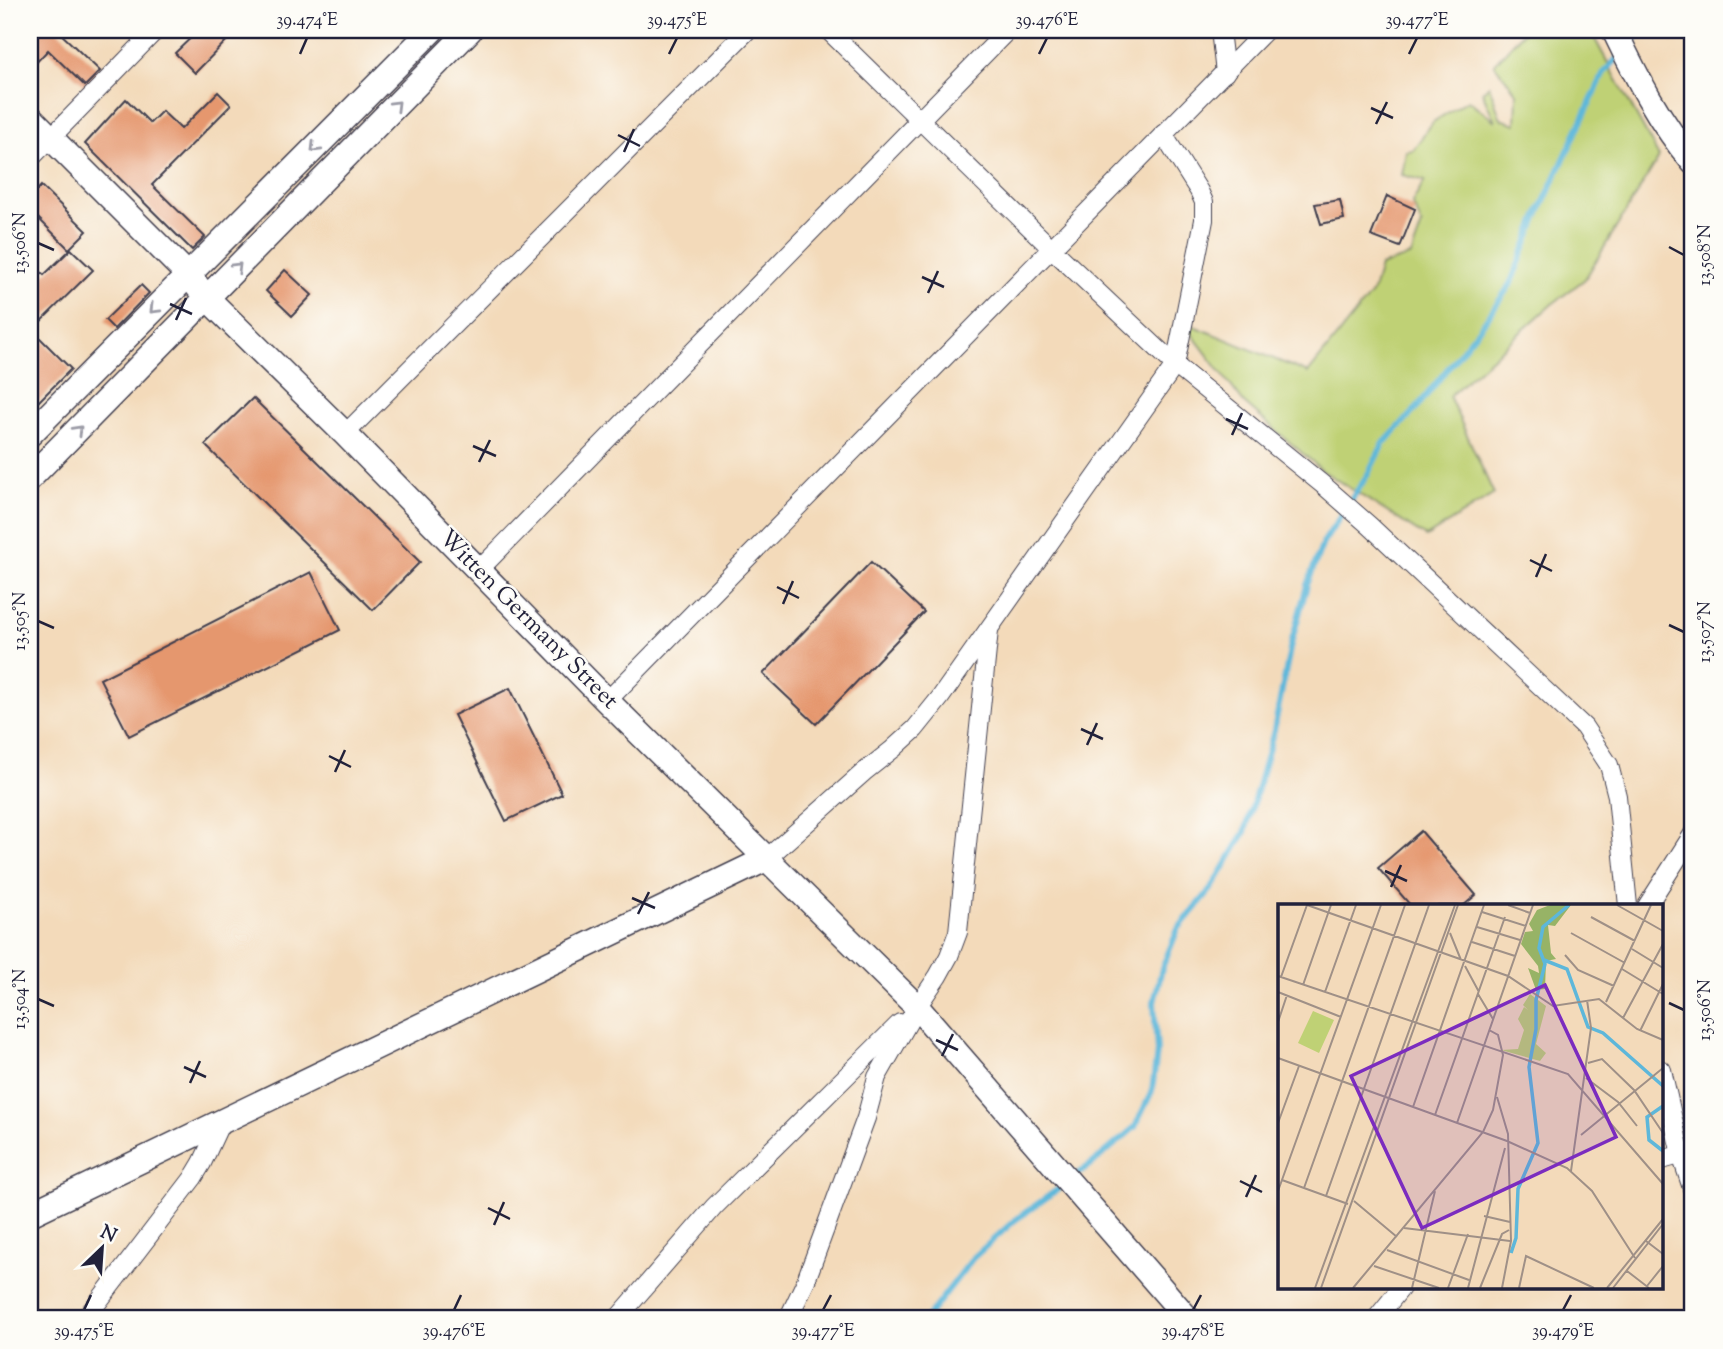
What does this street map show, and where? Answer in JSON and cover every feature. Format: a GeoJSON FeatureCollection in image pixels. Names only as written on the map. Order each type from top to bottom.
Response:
{"type":"FeatureCollection","features":[{"type":"Feature","properties":{"kind":"street"},"geometry":{"type":"LineString","coordinates":[[30,159],[156,30]]}},
{"type":"Feature","properties":{"kind":"street"},"geometry":{"type":"LineString","coordinates":[[30,434],[432,30]]}},
{"type":"Feature","properties":{"kind":"street"},"geometry":{"type":"LineString","coordinates":[[30,478],[470,30]]}},
{"type":"Feature","properties":{"kind":"street"},"geometry":{"type":"LineString","coordinates":[[345,434],[748,30]]}},
{"type":"Feature","properties":{"kind":"street"},"geometry":{"type":"LineString","coordinates":[[828,30],[1175,365],[1370,526],[1584,727],[1609,765],[1617,796],[1628,904]]}},
{"type":"Feature","properties":{"kind":"street"},"geometry":{"type":"LineString","coordinates":[[479,569],[1008,30]]}},
{"type":"Feature","properties":{"kind":"street"},"geometry":{"type":"LineString","coordinates":[[1220,30],[1225,73]]}},
{"type":"Feature","properties":{"kind":"street"},"geometry":{"type":"LineString","coordinates":[[607,701],[1266,30]]}},
{"type":"Feature","properties":{"kind":"street"},"geometry":{"type":"LineString","coordinates":[[1614,30],[1632,68],[1676,141],[1693,162]]}},
{"type":"Feature","properties":{"kind":"street","name":"Witten Germany Street"},"geometry":{"type":"LineString","coordinates":[[30,117],[607,701],[916,1007],[1188,1319]]}},
{"type":"Feature","properties":{"kind":"street"},"geometry":{"type":"LineString","coordinates":[[30,1214],[766,859],[915,729],[940,698],[1175,365],[1204,220],[1204,202],[1163,134]]}},
{"type":"Feature","properties":{"kind":"street"},"geometry":{"type":"LineString","coordinates":[[788,1319],[866,1118],[877,1077],[916,1007],[938,976],[958,932],[989,627]]}},
{"type":"Feature","properties":{"kind":"street"},"geometry":{"type":"LineString","coordinates":[[1648,904],[1693,834]]}},
{"type":"Feature","properties":{"kind":"street"},"geometry":{"type":"LineString","coordinates":[[617,1319],[713,1208],[916,1007]]}},
{"type":"Feature","properties":{"kind":"street"},"geometry":{"type":"LineString","coordinates":[[1664,1077],[1687,1152],[1693,1191]]}},
{"type":"Feature","properties":{"kind":"street"},"geometry":{"type":"LineString","coordinates":[[85,1319],[193,1178],[221,1122]]}},
{"type":"Feature","properties":{"kind":"street"},"geometry":{"type":"LineString","coordinates":[[1664,1159],[1687,1152]]}},
{"type":"Feature","properties":{"kind":"street"},"geometry":{"type":"LineString","coordinates":[[1376,1319],[1399,1290]]}},
{"type":"Feature","properties":{"kind":"green space"},"geometry":{"type":"Polygon","coordinates":[[[1525,30],[1590,30],[1659,157],[1585,279],[1551,305],[1449,396],[1494,494],[1426,537],[1323,471],[1244,403],[1182,321],[1308,373],[1373,291],[1380,266],[1411,256],[1422,225],[1412,203],[1425,181],[1402,175],[1406,151],[1413,150],[1433,122],[1468,100],[1495,121],[1482,92],[1489,85],[1501,119],[1516,124],[1517,93],[1494,64],[1525,30]]]}},
{"type":"Feature","properties":{"kind":"building"},"geometry":{"type":"Polygon","coordinates":[[[39,30],[57,30],[100,71],[85,86],[48,50],[30,69],[30,39],[39,30]]]}},
{"type":"Feature","properties":{"kind":"building"},"geometry":{"type":"Polygon","coordinates":[[[199,30],[237,30],[195,73],[175,53],[199,30]]]}},
{"type":"Feature","properties":{"kind":"building"},"geometry":{"type":"Polygon","coordinates":[[[218,92],[231,105],[152,185],[205,237],[192,250],[85,144],[126,99],[150,123],[162,111],[181,129],[218,92]]]}},
{"type":"Feature","properties":{"kind":"building"},"geometry":{"type":"Polygon","coordinates":[[[41,186],[87,231],[69,249],[30,210],[30,198],[41,186]]]}},
{"type":"Feature","properties":{"kind":"building"},"geometry":{"type":"Polygon","coordinates":[[[1387,196],[1415,209],[1400,247],[1371,236],[1387,196]]]}},
{"type":"Feature","properties":{"kind":"building"},"geometry":{"type":"Polygon","coordinates":[[[1340,200],[1344,219],[1321,224],[1315,204],[1340,200]]]}},
{"type":"Feature","properties":{"kind":"building"},"geometry":{"type":"Polygon","coordinates":[[[71,249],[93,270],[32,330],[71,369],[30,410],[30,261],[44,275],[71,249]]]}},
{"type":"Feature","properties":{"kind":"building"},"geometry":{"type":"Polygon","coordinates":[[[285,270],[312,295],[292,316],[266,291],[285,270]]]}},
{"type":"Feature","properties":{"kind":"building"},"geometry":{"type":"Polygon","coordinates":[[[141,285],[149,293],[114,329],[105,320],[141,285]]]}},
{"type":"Feature","properties":{"kind":"building"},"geometry":{"type":"Polygon","coordinates":[[[253,398],[420,562],[373,610],[205,445],[253,398]]]}},
{"type":"Feature","properties":{"kind":"building"},"geometry":{"type":"Polygon","coordinates":[[[871,562],[924,612],[816,724],[763,674],[871,562]]]}},
{"type":"Feature","properties":{"kind":"building"},"geometry":{"type":"Polygon","coordinates":[[[311,572],[340,630],[129,736],[100,679],[311,572]]]}},
{"type":"Feature","properties":{"kind":"building"},"geometry":{"type":"Polygon","coordinates":[[[510,688],[562,794],[506,821],[454,715],[510,688]]]}},
{"type":"Feature","properties":{"kind":"building"},"geometry":{"type":"Polygon","coordinates":[[[1421,831],[1476,895],[1465,904],[1409,904],[1378,868],[1421,831]]]}},
{"type":"Feature","properties":{"kind":"waterway"},"geometry":{"type":"LineString","coordinates":[[1627,47],[1644,30]]}},
{"type":"Feature","properties":{"kind":"waterway"},"geometry":{"type":"LineString","coordinates":[[1072,1178],[1135,1127],[1152,1091],[1157,1052],[1154,1002],[1162,968],[1178,929],[1212,888],[1245,832],[1274,730],[1291,644],[1307,585],[1323,543],[1368,474],[1383,444],[1415,410],[1510,285],[1542,206],[1604,73],[1620,55]]}},
{"type":"Feature","properties":{"kind":"waterway"},"geometry":{"type":"LineString","coordinates":[[926,1319],[973,1258],[1015,1220],[1064,1185]]}}]}
